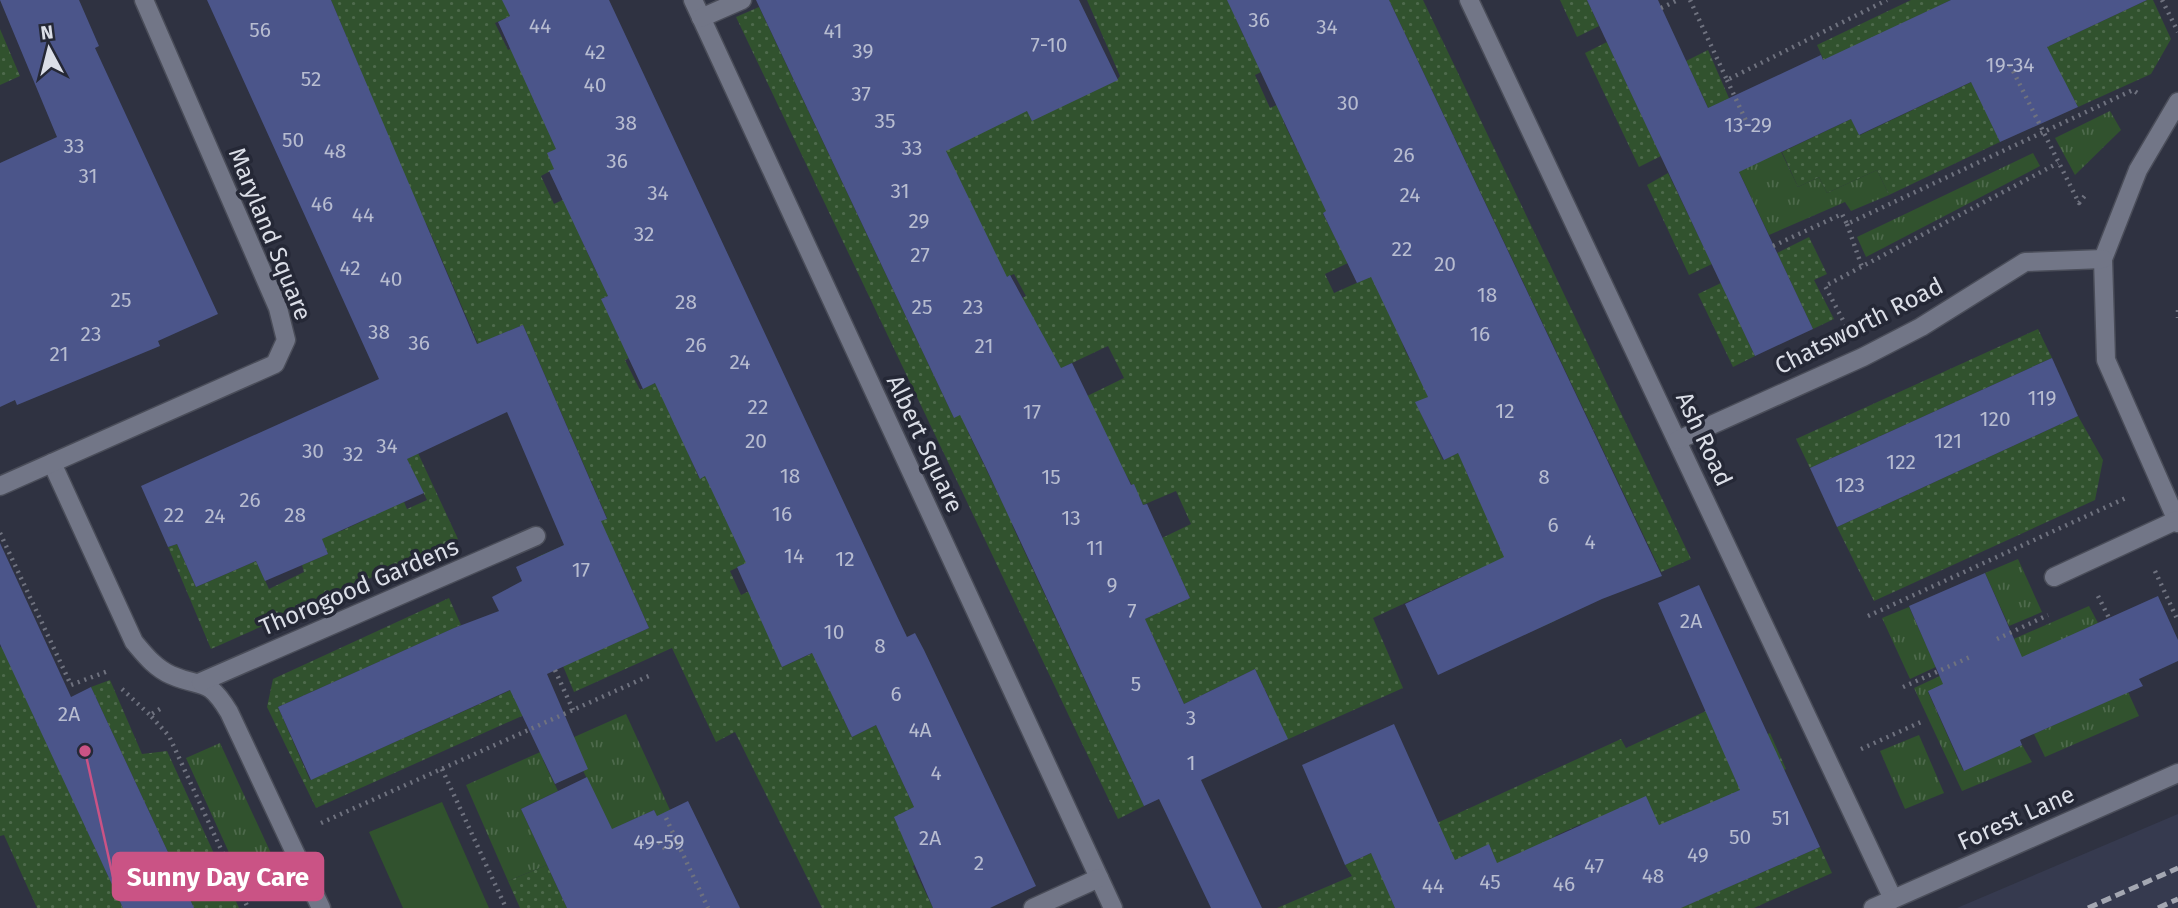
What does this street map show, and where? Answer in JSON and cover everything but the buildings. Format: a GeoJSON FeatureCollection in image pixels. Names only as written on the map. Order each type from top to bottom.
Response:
{"type":"FeatureCollection","features":[{"type":"Feature","properties":{"kind":"street","name":"Maryland Square"},"geometry":{"type":"LineString","coordinates":[[0,486],[275,364],[286,340],[278,308],[144,0]]}},
{"type":"Feature","properties":{"kind":"street","name":"Albert Square"},"geometry":{"type":"LineString","coordinates":[[693,0],[1113,908]]}},
{"type":"Feature","properties":{"kind":"street"},"geometry":{"type":"LineString","coordinates":[[701,18],[742,0]]}},
{"type":"Feature","properties":{"kind":"street","name":"Ash Road"},"geometry":{"type":"LineString","coordinates":[[1469,0],[1894,899]]}},
{"type":"Feature","properties":{"kind":"street"},"geometry":{"type":"LineString","coordinates":[[2054,577],[2178,522],[2106,360],[2103,259],[2138,170],[2174,109]]}},
{"type":"Feature","properties":{"kind":"street","name":"Chatsworth Road"},"geometry":{"type":"LineString","coordinates":[[1678,439],[1863,357],[1921,327],[2025,262],[2103,259]]}},
{"type":"Feature","properties":{"kind":"street"},"geometry":{"type":"LineString","coordinates":[[52,463],[134,642],[153,664],[172,676],[201,682],[217,692],[229,712],[321,908]]}},
{"type":"Feature","properties":{"kind":"street","name":"Thorogood Gardens"},"geometry":{"type":"LineString","coordinates":[[201,682],[536,536]]}},
{"type":"Feature","properties":{"kind":"street","name":"Forest Lane"},"geometry":{"type":"LineString","coordinates":[[1873,908],[2178,773]]}},
{"type":"Feature","properties":{"kind":"street"},"geometry":{"type":"LineString","coordinates":[[1033,908],[1099,878]]}},
{"type":"Feature","properties":{"kind":"path"},"geometry":{"type":"LineString","coordinates":[[1661,8],[1678,0]]}},
{"type":"Feature","properties":{"kind":"path"},"geometry":{"type":"LineString","coordinates":[[1690,0],[1748,125]]}},
{"type":"Feature","properties":{"kind":"path"},"geometry":{"type":"LineString","coordinates":[[1727,80],[1887,0]]}},
{"type":"Feature","properties":{"kind":"path"},"geometry":{"type":"LineString","coordinates":[[2162,0],[2178,32]]}},
{"type":"Feature","properties":{"kind":"path"},"geometry":{"type":"LineString","coordinates":[[2010,65],[2079,203],[2094,183]]}},
{"type":"Feature","properties":{"kind":"path"},"geometry":{"type":"LineString","coordinates":[[1847,224],[2133,90],[2174,109]]}},
{"type":"Feature","properties":{"kind":"path"},"geometry":{"type":"LineString","coordinates":[[1825,286],[2059,163]]}},
{"type":"Feature","properties":{"kind":"path"},"geometry":{"type":"LineString","coordinates":[[1773,246],[1842,214],[1863,267]]}},
{"type":"Feature","properties":{"kind":"path"},"geometry":{"type":"LineString","coordinates":[[2178,310],[2178,318]]}},
{"type":"Feature","properties":{"kind":"path"},"geometry":{"type":"LineString","coordinates":[[1868,616],[2159,482]]}},
{"type":"Feature","properties":{"kind":"path"},"geometry":{"type":"LineString","coordinates":[[0,533],[71,685],[108,670],[129,697],[169,736],[248,908]]}},
{"type":"Feature","properties":{"kind":"path"},"geometry":{"type":"LineString","coordinates":[[2155,570],[2178,621]]}},
{"type":"Feature","properties":{"kind":"path"},"geometry":{"type":"LineString","coordinates":[[2098,595],[2109,618]]}},
{"type":"Feature","properties":{"kind":"path"},"geometry":{"type":"LineString","coordinates":[[1903,687],[1970,657]]}},
{"type":"Feature","properties":{"kind":"path"},"geometry":{"type":"LineString","coordinates":[[555,670],[573,710]]}},
{"type":"Feature","properties":{"kind":"path"},"geometry":{"type":"LineString","coordinates":[[288,838],[651,676]]}},
{"type":"Feature","properties":{"kind":"path"},"geometry":{"type":"LineString","coordinates":[[150,715],[201,682]]}},
{"type":"Feature","properties":{"kind":"path"},"geometry":{"type":"LineString","coordinates":[[1831,763],[1920,722]]}},
{"type":"Feature","properties":{"kind":"path"},"geometry":{"type":"LineString","coordinates":[[442,769],[506,908]]}},
{"type":"Feature","properties":{"kind":"path"},"geometry":{"type":"LineString","coordinates":[[666,818],[708,908]]}},
{"type":"Feature","properties":{"kind":"path"},"geometry":{"type":"LineString","coordinates":[[659,842],[665,849],[678,843]]}},
{"type":"Feature","properties":{"kind":"shaded area"},"geometry":{"type":"Polygon","coordinates":[[[2178,814],[2178,908],[1957,908],[2178,814]]]}},
{"type":"Feature","properties":{"kind":"green space"},"geometry":{"type":"Polygon","coordinates":[[[331,0],[503,0],[510,16],[495,23],[508,50],[554,28],[590,107],[554,169],[541,176],[554,204],[621,172],[582,241],[596,271],[655,245],[666,268],[601,299],[694,328],[625,360],[640,390],[681,371],[688,453],[699,478],[753,453],[793,541],[730,571],[741,595],[764,584],[782,667],[837,642],[836,704],[852,737],[876,725],[914,807],[917,864],[913,866],[933,908],[822,908],[735,732],[716,742],[672,648],[574,692],[563,666],[649,628],[616,554],[550,583],[537,557],[567,544],[561,538],[607,518],[523,325],[478,344],[426,223],[389,238],[361,71],[331,0]]]}},
{"type":"Feature","properties":{"kind":"green space"},"geometry":{"type":"Polygon","coordinates":[[[1087,0],[1228,0],[1244,37],[1320,2],[1282,62],[1255,75],[1270,108],[1352,71],[1359,85],[1283,121],[1305,166],[1342,204],[1323,214],[1336,239],[1358,229],[1425,226],[1325,274],[1334,293],[1379,273],[1404,348],[1416,372],[1491,367],[1416,403],[1443,460],[1519,425],[1465,469],[1506,559],[1548,605],[1555,621],[1539,628],[1523,595],[1461,577],[1373,618],[1403,688],[1255,754],[1269,698],[1255,669],[1184,704],[1151,632],[1134,624],[1190,598],[1162,538],[1191,524],[1176,491],[1143,505],[1124,471],[1040,419],[1124,378],[1108,346],[1017,389],[968,432],[1006,510],[1070,497],[1012,525],[1144,806],[1118,819],[736,17],[759,7],[954,418],[982,318],[1026,296],[1014,274],[992,284],[937,155],[937,78],[1117,80],[1120,76],[1087,0]]]}},
{"type":"Feature","properties":{"kind":"green space"},"geometry":{"type":"Polygon","coordinates":[[[1389,0],[1423,0],[1691,559],[1661,572],[1389,0]]]}},
{"type":"Feature","properties":{"kind":"green space"},"geometry":{"type":"Polygon","coordinates":[[[1560,0],[1587,0],[1599,26],[1577,37],[1560,0]]]}},
{"type":"Feature","properties":{"kind":"green space"},"geometry":{"type":"Polygon","coordinates":[[[1911,0],[1951,0],[1824,61],[1817,45],[1911,0]]]}},
{"type":"Feature","properties":{"kind":"green space"},"geometry":{"type":"Polygon","coordinates":[[[2147,0],[2153,0],[2171,39],[2151,74],[2078,107],[2068,88],[2017,61],[2147,0]]]}},
{"type":"Feature","properties":{"kind":"green space"},"geometry":{"type":"Polygon","coordinates":[[[0,29],[20,76],[0,85],[0,29]]]}},
{"type":"Feature","properties":{"kind":"green space"},"geometry":{"type":"Polygon","coordinates":[[[1607,42],[1661,156],[1639,167],[1585,53],[1607,42]]]}},
{"type":"Feature","properties":{"kind":"green space"},"geometry":{"type":"Polygon","coordinates":[[[1708,50],[1742,128],[1722,137],[1686,61],[1708,50]]]}},
{"type":"Feature","properties":{"kind":"green space"},"geometry":{"type":"Polygon","coordinates":[[[2003,67],[1992,124],[2000,142],[1889,195],[1877,170],[1827,193],[1819,177],[1798,187],[1782,152],[1851,119],[1860,135],[2003,67]]]}},
{"type":"Feature","properties":{"kind":"green space"},"geometry":{"type":"Polygon","coordinates":[[[2110,111],[2121,130],[2075,175],[2055,138],[2110,111]]]}},
{"type":"Feature","properties":{"kind":"green space"},"geometry":{"type":"Polygon","coordinates":[[[1775,139],[1798,187],[1819,177],[1827,193],[1877,170],[1889,195],[1851,211],[1845,202],[1769,235],[1733,159],[1775,139]]]}},
{"type":"Feature","properties":{"kind":"green space"},"geometry":{"type":"Polygon","coordinates":[[[2033,153],[2040,166],[1866,257],[1857,237],[2033,153]]]}},
{"type":"Feature","properties":{"kind":"green space"},"geometry":{"type":"Polygon","coordinates":[[[1668,173],[1712,264],[1689,275],[1647,185],[1668,173]]]}},
{"type":"Feature","properties":{"kind":"green space"},"geometry":{"type":"Polygon","coordinates":[[[1809,237],[1827,274],[1814,280],[1834,319],[1813,329],[1777,253],[1809,237]]]}},
{"type":"Feature","properties":{"kind":"green space"},"geometry":{"type":"Polygon","coordinates":[[[1721,283],[1755,356],[1733,367],[1698,294],[1721,283]]]}},
{"type":"Feature","properties":{"kind":"green space"},"geometry":{"type":"Polygon","coordinates":[[[2038,329],[2052,358],[1810,468],[1796,439],[2038,329]]]}},
{"type":"Feature","properties":{"kind":"green space"},"geometry":{"type":"Polygon","coordinates":[[[2078,416],[2103,460],[2095,500],[1874,601],[1837,527],[2078,416]]]}},
{"type":"Feature","properties":{"kind":"green space"},"geometry":{"type":"Polygon","coordinates":[[[410,436],[458,539],[211,649],[168,547],[177,544],[196,587],[256,561],[269,589],[304,572],[302,565],[328,554],[299,485],[341,531],[365,520],[364,516],[397,485],[407,509],[427,500],[398,441],[410,436]]]}},
{"type":"Feature","properties":{"kind":"green space"},"geometry":{"type":"Polygon","coordinates":[[[2018,559],[2042,612],[2009,626],[1985,573],[2018,559]]]}},
{"type":"Feature","properties":{"kind":"green space"},"geometry":{"type":"Polygon","coordinates":[[[449,598],[461,625],[278,707],[310,780],[531,681],[542,707],[316,808],[267,707],[273,679],[449,598]]]}},
{"type":"Feature","properties":{"kind":"green space"},"geometry":{"type":"Polygon","coordinates":[[[2089,606],[2098,623],[2009,664],[2000,645],[2089,606]]]}},
{"type":"Feature","properties":{"kind":"green space"},"geometry":{"type":"Polygon","coordinates":[[[1909,607],[1933,660],[1966,645],[1968,652],[1910,679],[1882,618],[1909,607]]]}},
{"type":"Feature","properties":{"kind":"green space"},"geometry":{"type":"Polygon","coordinates":[[[39,629],[46,741],[123,908],[37,908],[4,835],[0,836],[0,647],[39,629]]]}},
{"type":"Feature","properties":{"kind":"green space"},"geometry":{"type":"Polygon","coordinates":[[[1972,661],[1976,669],[1928,692],[1963,770],[2022,745],[2032,762],[1962,791],[1914,688],[1972,661]]]}},
{"type":"Feature","properties":{"kind":"green space"},"geometry":{"type":"Polygon","coordinates":[[[110,680],[142,754],[167,751],[239,908],[194,908],[91,687],[110,680]]]}},
{"type":"Feature","properties":{"kind":"green space"},"geometry":{"type":"Polygon","coordinates":[[[2128,692],[2139,716],[2045,757],[2034,734],[2128,692]]]}},
{"type":"Feature","properties":{"kind":"green space"},"geometry":{"type":"Polygon","coordinates":[[[1706,711],[1728,753],[1770,733],[1786,769],[1596,857],[1581,824],[1555,836],[1572,876],[1517,908],[1488,845],[1461,857],[1486,908],[1413,878],[1387,889],[1395,908],[1277,908],[1352,876],[1345,865],[1621,739],[1626,748],[1706,711]]]}},
{"type":"Feature","properties":{"kind":"green space"},"geometry":{"type":"Polygon","coordinates":[[[626,714],[670,810],[657,817],[654,810],[611,830],[572,747],[543,760],[558,791],[521,809],[547,865],[508,881],[466,785],[626,714]]]}},
{"type":"Feature","properties":{"kind":"green space"},"geometry":{"type":"Polygon","coordinates":[[[1919,735],[1944,793],[1905,809],[1880,751],[1919,735]]]}},
{"type":"Feature","properties":{"kind":"green space"},"geometry":{"type":"Polygon","coordinates":[[[220,743],[281,875],[246,890],[186,758],[220,743]]]}},
{"type":"Feature","properties":{"kind":"green space"},"geometry":{"type":"Polygon","coordinates":[[[442,802],[489,908],[403,908],[369,832],[442,802]]]}},
{"type":"Feature","properties":{"kind":"green space"},"geometry":{"type":"Polygon","coordinates":[[[1820,847],[1832,873],[1754,908],[1680,908],[1820,847]]]}},
{"type":"Feature","properties":{"kind":"green space"},"geometry":{"type":"Polygon","coordinates":[[[547,865],[567,908],[520,908],[508,881],[547,865]]]}},
{"type":"Feature","properties":{"kind":"railway"},"geometry":{"type":"LineString","coordinates":[[2088,908],[2178,868]]}},
{"type":"Feature","properties":{"kind":"railway"},"geometry":{"type":"LineString","coordinates":[[2158,908],[2178,899]]}},
{"type":"Feature","properties":{"kind":"place","name":"Sunny Day Care"},"geometry":{"type":"Point","coordinates":[85,751]}}]}
